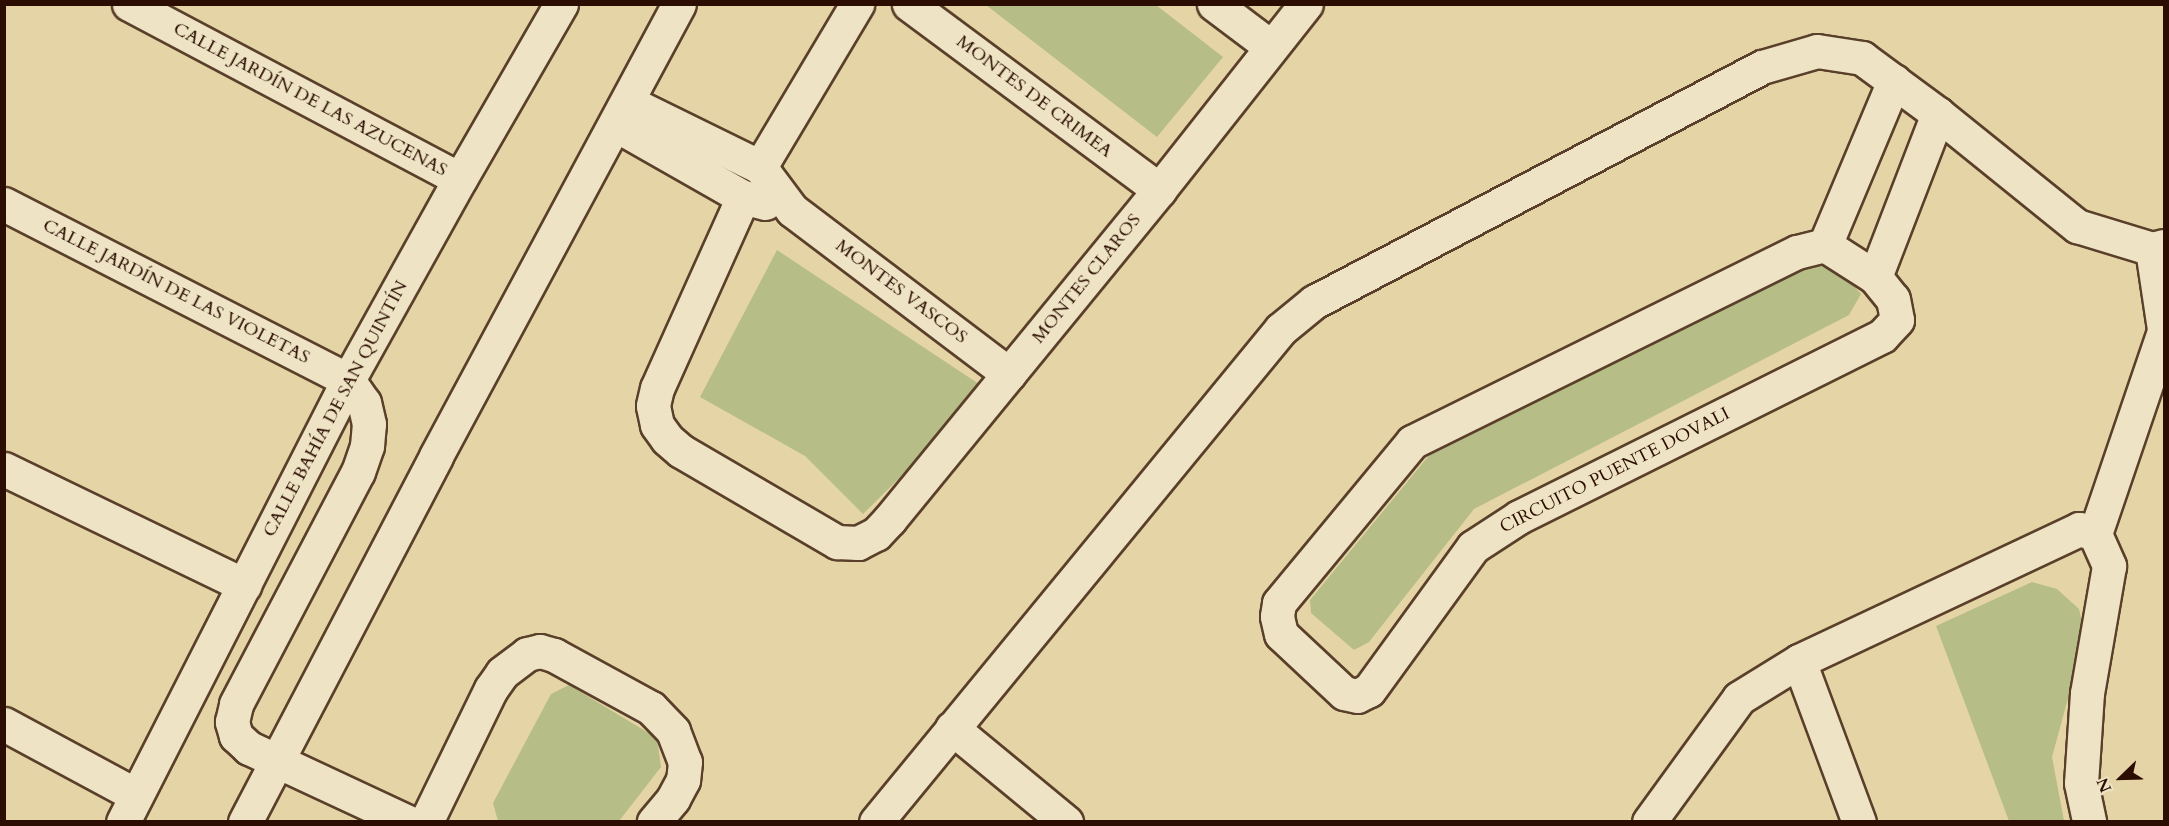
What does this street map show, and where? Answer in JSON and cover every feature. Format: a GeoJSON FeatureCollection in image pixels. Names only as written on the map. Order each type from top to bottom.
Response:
{"type":"FeatureCollection","features":[{"type":"Feature","properties":{"kind":"street","name":"CALLE JARDÍN DE LAS AZUCENAS"},"geometry":{"type":"LineString","coordinates":[[129,4],[460,179]]}},
{"type":"Feature","properties":{"kind":"street","name":"CALLE BAHÍA DE SAN QUINTÍN"},"geometry":{"type":"LineString","coordinates":[[130,808],[348,381],[460,179],[561,4]]}},
{"type":"Feature","properties":{"kind":"street"},"geometry":{"type":"LineString","coordinates":[[245,822],[274,760],[679,4]]}},
{"type":"Feature","properties":{"kind":"street"},"geometry":{"type":"LineString","coordinates":[[760,167],[857,4]]}},
{"type":"Feature","properties":{"kind":"street","name":"MONTES DE CRIMEA"},"geometry":{"type":"LineString","coordinates":[[909,4],[1159,190]]}},
{"type":"Feature","properties":{"kind":"street"},"geometry":{"type":"LineString","coordinates":[[1214,4],[1271,47]]}},
{"type":"Feature","properties":{"kind":"street","name":"MONTES CLAROS"},"geometry":{"type":"LineString","coordinates":[[743,197],[657,388],[653,406],[657,425],[667,439],[681,451],[837,542],[858,543],[876,534],[1009,374],[1306,4]]}},
{"type":"Feature","properties":{"kind":"street"},"geometry":{"type":"LineString","coordinates":[[876,822],[1281,329],[1314,302],[1762,67],[1817,51],[1862,58],[1938,114],[2077,225],[2158,247],[2164,330],[2095,534],[2109,566],[2087,693],[2081,783],[2089,822]]}},
{"type":"Feature","properties":{"kind":"street"},"geometry":{"type":"LineString","coordinates":[[1826,245],[1894,81]]}},
{"type":"Feature","properties":{"kind":"street","name":"MONTES VASCOS"},"geometry":{"type":"LineString","coordinates":[[622,113],[760,167],[792,210],[1009,374]]}},
{"type":"Feature","properties":{"kind":"street","name":"MONTES VASCOS"},"geometry":{"type":"LineString","coordinates":[[622,113],[743,197],[792,210]]}},
{"type":"Feature","properties":{"kind":"street"},"geometry":{"type":"LineString","coordinates":[[1875,278],[1938,114]]}},
{"type":"Feature","properties":{"kind":"street","name":"CALLE JARDÍN DE LAS VIOLETAS"},"geometry":{"type":"LineString","coordinates":[[4,204],[348,381]]}},
{"type":"Feature","properties":{"kind":"street","name":"CIRCUITO PUENTE DOVALI"},"geometry":{"type":"LineString","coordinates":[[1826,245],[1875,278],[1893,299],[1897,320],[1882,336],[1519,518],[1473,547],[1369,690],[1357,696],[1344,693],[1281,634],[1277,616],[1279,603],[1413,442],[1797,252],[1826,245]]}},
{"type":"Feature","properties":{"kind":"street"},"geometry":{"type":"LineString","coordinates":[[348,381],[364,403],[369,424],[367,446],[358,472],[236,704],[232,722],[236,736],[242,742],[274,760],[408,822]]}},
{"type":"Feature","properties":{"kind":"street"},"geometry":{"type":"LineString","coordinates":[[4,469],[244,585]]}},
{"type":"Feature","properties":{"kind":"street"},"geometry":{"type":"LineString","coordinates":[[1649,822],[1739,698],[1799,662],[2079,529],[2095,534]]}},
{"type":"Feature","properties":{"kind":"street"},"geometry":{"type":"LineString","coordinates":[[426,822],[491,689],[514,661],[527,654],[540,651],[554,655],[651,708],[673,731],[685,762],[683,780],[673,799],[654,822]]}},
{"type":"Feature","properties":{"kind":"street"},"geometry":{"type":"LineString","coordinates":[[1799,662],[1858,822]]}},
{"type":"Feature","properties":{"kind":"street"},"geometry":{"type":"LineString","coordinates":[[4,724],[130,808]]}},
{"type":"Feature","properties":{"kind":"street"},"geometry":{"type":"LineString","coordinates":[[952,728],[1066,822]]}},
{"type":"Feature","properties":{"kind":"green space"},"geometry":{"type":"Polygon","coordinates":[[[986,5],[1156,5],[1223,57],[1157,137],[986,5]]]}},
{"type":"Feature","properties":{"kind":"green space"},"geometry":{"type":"Polygon","coordinates":[[[777,250],[988,390],[863,514],[805,456],[700,397],[777,250]]]}},
{"type":"Feature","properties":{"kind":"green space"},"geometry":{"type":"Polygon","coordinates":[[[1812,262],[1834,264],[1861,294],[1849,315],[1474,509],[1369,642],[1354,650],[1311,613],[1310,600],[1431,453],[1812,262]]]}},
{"type":"Feature","properties":{"kind":"green space"},"geometry":{"type":"Polygon","coordinates":[[[2032,582],[2057,589],[2079,609],[2085,636],[2052,757],[2064,821],[2009,821],[1936,626],[2032,582]]]}},
{"type":"Feature","properties":{"kind":"green space"},"geometry":{"type":"Polygon","coordinates":[[[569,685],[657,738],[661,767],[619,821],[498,821],[493,803],[551,694],[569,685]]]}}]}
